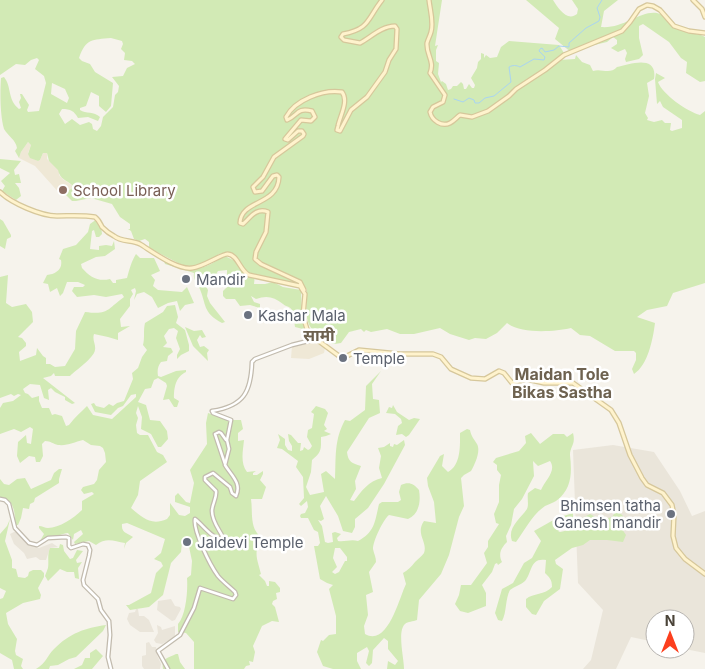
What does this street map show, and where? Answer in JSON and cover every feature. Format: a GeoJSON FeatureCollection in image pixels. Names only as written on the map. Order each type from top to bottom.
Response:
{"type":"FeatureCollection","features":[{"type":"Feature","properties":{"kind":"main road"},"geometry":{"type":"LineString","coordinates":[[382,0],[360,29],[343,34],[341,37],[344,40],[360,43],[393,26],[396,28],[396,49],[380,81],[367,97],[351,110],[340,131],[338,131],[338,126],[345,100],[345,95],[342,92],[321,94],[289,110],[286,117],[287,120],[290,120],[297,111],[302,110],[312,110],[314,117],[311,121],[301,120],[286,135],[285,139],[288,140],[298,131],[302,131],[304,135],[274,157],[263,176],[253,187],[255,192],[262,191],[273,176],[277,175],[279,177],[275,192],[246,209],[240,219],[242,224],[256,212],[264,210],[268,212],[266,232],[256,252],[255,259],[261,264],[300,282],[304,287],[304,320],[308,328],[316,339],[335,354],[342,357],[359,350],[400,354],[433,354],[441,357],[451,369],[471,378],[485,379],[499,371],[504,373],[512,383],[526,379],[544,383],[570,382],[577,386],[614,413],[630,455],[642,478],[647,485],[661,491],[672,505],[674,515],[673,536],[676,548],[685,559],[705,574]]}},
{"type":"Feature","properties":{"kind":"main road"},"geometry":{"type":"LineString","coordinates":[[429,0],[432,30],[427,44],[433,67],[430,73],[445,95],[443,102],[433,106],[430,116],[435,121],[446,124],[460,115],[472,116],[488,111],[564,55],[622,30],[639,9],[647,5],[654,6],[660,10],[674,26],[689,31],[705,33]]}},
{"type":"Feature","properties":{"kind":"main road"},"geometry":{"type":"LineString","coordinates":[[693,0],[702,8],[705,17]]}},
{"type":"Feature","properties":{"kind":"main road"},"geometry":{"type":"LineString","coordinates":[[0,192],[29,208],[46,214],[96,217],[103,228],[115,238],[138,243],[149,251],[184,268],[198,267],[214,261],[223,254],[228,254],[234,257],[242,270],[249,275],[300,286],[304,291]]}},
{"type":"Feature","properties":{"kind":"street"},"geometry":{"type":"LineString","coordinates":[[225,465],[231,420],[212,411],[220,410],[245,395],[252,380],[252,362],[255,359],[316,339]]}},
{"type":"Feature","properties":{"kind":"street"},"geometry":{"type":"LineString","coordinates":[[168,669],[158,651],[180,635],[194,608],[200,588],[233,598],[236,595],[218,577],[205,552],[194,519],[197,519],[219,540],[224,540],[212,516],[216,491],[205,480],[205,477],[213,473],[230,486],[236,496],[238,491],[235,477],[225,465],[216,434],[218,432],[221,433],[227,440]]}},
{"type":"Feature","properties":{"kind":"street"},"geometry":{"type":"LineString","coordinates":[[0,499],[8,503],[13,514],[14,526],[31,544],[37,545],[47,539],[66,536],[69,538],[69,546],[71,548],[84,544],[89,546],[90,556],[83,580],[84,585],[98,599],[101,610],[109,620],[108,657],[111,669]]}},
{"type":"Feature","properties":{"kind":"shaded area"},"geometry":{"type":"Polygon","coordinates":[[[28,142],[31,145],[28,153],[30,157],[38,161],[43,153],[47,153],[47,159],[59,170],[59,175],[72,185],[71,189],[61,195],[35,166],[19,158],[28,142]]]}},
{"type":"Feature","properties":{"kind":"shaded area"},"geometry":{"type":"Polygon","coordinates":[[[313,338],[324,346],[324,353],[309,359],[291,358],[292,346],[313,338]]]}},
{"type":"Feature","properties":{"kind":"shaded area"},"geometry":{"type":"Polygon","coordinates":[[[613,445],[654,452],[680,491],[692,516],[705,511],[705,653],[695,651],[695,609],[645,609],[645,640],[631,637],[616,669],[583,669],[591,660],[603,610],[578,583],[573,450],[613,445]]]}},
{"type":"Feature","properties":{"kind":"shaded area"},"geometry":{"type":"Polygon","coordinates":[[[14,532],[27,544],[39,548],[52,543],[58,547],[50,548],[46,560],[40,560],[36,557],[27,559],[24,553],[14,544],[10,534],[14,532]]]}},
{"type":"Feature","properties":{"kind":"shaded area"},"geometry":{"type":"Polygon","coordinates":[[[171,599],[175,606],[181,609],[175,620],[172,621],[157,610],[158,601],[171,599]]]}},
{"type":"Feature","properties":{"kind":"shaded area"},"geometry":{"type":"Polygon","coordinates":[[[138,609],[139,616],[144,616],[149,620],[154,632],[140,632],[130,625],[127,619],[129,613],[135,612],[138,609]]]}},
{"type":"Feature","properties":{"kind":"shaded area"},"geometry":{"type":"Polygon","coordinates":[[[157,625],[162,630],[175,626],[175,637],[162,644],[156,643],[154,640],[158,633],[157,625]]]}},
{"type":"Feature","properties":{"kind":"shaded area"},"geometry":{"type":"Polygon","coordinates":[[[149,642],[152,647],[156,647],[161,664],[160,669],[144,669],[142,666],[142,656],[146,655],[146,643],[149,642]]]}},
{"type":"Feature","properties":{"kind":"green space"},"geometry":{"type":"Polygon","coordinates":[[[0,0],[442,0],[435,46],[438,45],[436,61],[439,63],[438,74],[441,82],[446,84],[448,90],[461,82],[464,89],[469,84],[474,88],[475,85],[471,78],[481,59],[481,53],[484,54],[484,58],[486,55],[490,58],[497,57],[501,47],[509,41],[559,45],[564,53],[559,60],[575,59],[576,55],[582,62],[590,65],[593,71],[611,71],[617,67],[635,63],[647,63],[652,66],[654,79],[647,83],[649,96],[645,113],[648,118],[647,120],[654,122],[662,120],[665,123],[671,123],[670,130],[672,131],[682,128],[682,120],[663,107],[660,101],[657,104],[656,73],[665,78],[658,82],[660,87],[676,102],[700,115],[705,111],[705,283],[673,293],[667,306],[647,310],[637,317],[655,323],[646,358],[639,370],[634,374],[632,369],[636,360],[636,353],[634,351],[615,351],[590,336],[580,335],[571,328],[547,331],[529,330],[513,327],[507,323],[497,333],[486,339],[475,338],[469,340],[450,334],[440,328],[414,334],[400,334],[387,329],[371,332],[366,330],[364,332],[361,329],[349,332],[341,343],[331,343],[316,334],[308,323],[306,310],[307,289],[255,275],[254,284],[273,282],[283,287],[301,290],[302,315],[310,333],[295,327],[291,308],[273,298],[264,297],[256,299],[251,296],[254,302],[260,304],[260,308],[250,305],[240,306],[235,299],[226,299],[223,296],[223,291],[229,285],[227,283],[227,270],[218,271],[215,276],[203,274],[198,276],[208,290],[207,296],[210,303],[225,322],[222,323],[208,312],[194,279],[194,273],[165,264],[164,261],[193,269],[204,267],[225,256],[235,261],[237,259],[225,253],[219,254],[208,263],[184,266],[151,249],[149,242],[145,239],[139,241],[134,239],[131,231],[128,229],[130,229],[130,224],[120,217],[112,204],[91,198],[72,201],[64,193],[71,189],[72,185],[60,175],[58,170],[49,161],[47,153],[43,153],[38,161],[30,158],[28,154],[31,145],[28,142],[19,158],[15,151],[17,148],[15,143],[4,129],[0,97],[1,78],[4,77],[13,101],[19,109],[21,108],[19,102],[20,94],[22,94],[29,105],[28,112],[39,111],[46,83],[44,76],[35,69],[39,60],[37,58],[31,60],[25,65],[16,64],[0,75],[0,0]],[[111,38],[90,41],[84,47],[79,58],[90,64],[95,72],[113,83],[111,106],[106,112],[99,106],[99,96],[91,92],[86,106],[80,108],[80,110],[98,115],[100,117],[98,121],[88,117],[78,118],[72,111],[62,109],[59,114],[65,124],[72,119],[80,125],[89,122],[92,124],[93,129],[97,131],[101,126],[103,117],[113,107],[119,86],[112,77],[123,76],[127,68],[135,64],[132,61],[124,60],[125,53],[121,49],[122,41],[111,38]],[[52,83],[51,94],[67,103],[69,98],[65,89],[52,83]]]}},
{"type":"Feature","properties":{"kind":"green space"},"geometry":{"type":"Polygon","coordinates":[[[526,0],[553,0],[563,13],[573,16],[577,14],[578,9],[572,0],[618,0],[604,11],[601,27],[617,25],[645,14],[661,14],[683,31],[705,37],[705,81],[700,82],[686,73],[687,62],[681,58],[669,42],[643,24],[639,26],[639,38],[643,55],[639,59],[626,62],[627,53],[625,49],[618,52],[611,48],[617,44],[617,40],[613,37],[607,42],[586,47],[572,53],[555,39],[559,28],[526,0]]]}},
{"type":"Feature","properties":{"kind":"green space"},"geometry":{"type":"Polygon","coordinates":[[[0,159],[21,161],[14,170],[15,175],[19,174],[21,183],[15,183],[19,188],[21,196],[16,200],[2,191],[5,186],[1,181],[10,173],[0,168],[0,159]]]}},
{"type":"Feature","properties":{"kind":"green space"},"geometry":{"type":"Polygon","coordinates":[[[0,219],[11,235],[7,239],[5,249],[0,246],[0,219]]]}},
{"type":"Feature","properties":{"kind":"green space"},"geometry":{"type":"Polygon","coordinates":[[[97,219],[101,226],[102,234],[96,237],[94,230],[92,231],[90,249],[99,250],[99,246],[112,246],[114,241],[115,249],[105,256],[96,257],[81,264],[88,274],[98,279],[110,279],[113,283],[116,283],[116,280],[127,278],[136,254],[140,258],[154,258],[160,271],[151,275],[155,280],[153,286],[158,290],[182,292],[187,287],[194,303],[185,305],[180,311],[177,301],[158,308],[152,297],[144,292],[137,294],[134,300],[136,291],[135,288],[131,290],[133,294],[130,299],[130,306],[120,319],[121,327],[130,326],[118,333],[118,340],[94,334],[94,353],[84,364],[70,376],[55,376],[54,373],[43,378],[75,403],[72,404],[65,400],[65,397],[51,388],[48,390],[49,400],[44,398],[40,385],[30,384],[23,389],[32,398],[39,396],[42,408],[49,408],[52,415],[62,416],[66,426],[87,406],[93,415],[112,419],[136,397],[136,394],[131,395],[123,406],[111,415],[95,412],[91,404],[94,403],[96,406],[104,408],[109,404],[113,406],[124,401],[133,379],[132,373],[138,368],[147,350],[143,345],[145,323],[163,312],[167,306],[175,305],[178,317],[176,323],[185,330],[189,351],[177,359],[180,349],[176,338],[178,331],[174,328],[169,329],[164,336],[167,343],[163,347],[171,348],[173,352],[168,356],[167,361],[161,362],[158,367],[158,376],[161,377],[176,371],[186,370],[177,380],[175,387],[174,398],[179,401],[177,407],[174,407],[169,399],[163,400],[167,386],[166,383],[158,378],[154,380],[151,388],[145,389],[138,402],[146,405],[150,420],[160,421],[167,431],[168,439],[161,447],[158,447],[151,434],[141,429],[142,417],[138,406],[136,413],[138,418],[136,425],[137,433],[148,435],[157,452],[163,455],[167,462],[140,481],[138,495],[131,508],[143,518],[156,522],[167,519],[170,515],[170,503],[179,515],[185,516],[190,513],[190,507],[175,502],[175,496],[178,493],[186,502],[190,503],[194,483],[190,470],[207,444],[206,423],[208,413],[228,420],[241,420],[243,429],[238,433],[238,441],[244,440],[243,465],[247,472],[256,471],[253,475],[263,471],[260,480],[266,487],[262,499],[251,499],[253,525],[262,538],[257,548],[257,560],[261,574],[259,575],[267,586],[269,586],[269,581],[275,582],[280,588],[280,592],[276,593],[277,599],[272,604],[275,607],[279,622],[272,621],[262,626],[253,646],[255,652],[253,662],[249,661],[250,665],[244,669],[194,669],[194,642],[186,633],[178,632],[178,624],[183,615],[186,602],[187,578],[191,575],[192,561],[187,537],[182,543],[181,552],[171,563],[163,595],[149,607],[130,610],[126,605],[151,593],[156,573],[163,566],[161,562],[154,559],[161,553],[165,539],[127,523],[122,524],[123,530],[133,537],[126,543],[124,549],[125,543],[110,540],[96,545],[89,541],[75,544],[74,542],[83,534],[81,530],[74,534],[73,540],[68,533],[40,541],[44,534],[39,526],[52,528],[66,522],[82,510],[82,501],[94,494],[92,492],[84,494],[81,490],[83,487],[94,484],[97,480],[99,470],[106,462],[103,448],[91,445],[83,440],[62,445],[45,441],[42,444],[43,456],[40,462],[36,462],[35,457],[29,456],[20,463],[17,456],[18,442],[26,435],[27,443],[31,444],[33,429],[30,427],[21,432],[14,429],[0,434],[0,408],[3,403],[13,401],[21,395],[14,396],[11,394],[0,398],[0,277],[8,275],[6,303],[12,307],[26,304],[32,312],[33,322],[18,337],[22,338],[26,343],[26,346],[19,352],[20,361],[36,355],[37,348],[46,358],[46,364],[55,367],[65,366],[75,349],[76,331],[85,312],[103,312],[124,297],[122,294],[106,297],[94,295],[77,297],[72,291],[74,287],[83,287],[85,285],[78,282],[67,282],[60,296],[57,288],[50,292],[48,284],[43,283],[47,275],[53,274],[60,269],[61,260],[59,259],[63,249],[76,245],[88,232],[90,224],[97,219]]]}},
{"type":"Feature","properties":{"kind":"green space"},"geometry":{"type":"Polygon","coordinates":[[[185,327],[194,331],[202,330],[206,337],[202,338],[200,335],[197,340],[200,347],[204,346],[209,350],[207,353],[208,361],[193,346],[185,327]]]}},
{"type":"Feature","properties":{"kind":"green space"},"geometry":{"type":"Polygon","coordinates":[[[381,371],[372,384],[373,399],[379,400],[380,413],[369,418],[347,452],[351,462],[361,466],[355,481],[356,489],[350,500],[354,501],[369,484],[382,478],[379,468],[381,456],[378,448],[390,443],[390,446],[393,447],[394,444],[397,445],[404,440],[405,445],[384,484],[368,508],[355,519],[355,527],[352,533],[343,531],[338,516],[326,496],[320,506],[324,519],[318,520],[322,526],[325,542],[333,542],[332,533],[335,532],[341,534],[337,538],[338,541],[358,541],[364,538],[373,526],[379,504],[401,500],[399,492],[401,485],[409,483],[415,486],[419,490],[420,499],[417,511],[412,517],[408,519],[389,515],[376,536],[373,549],[376,562],[369,572],[373,592],[366,595],[368,615],[364,626],[365,634],[373,636],[380,634],[386,628],[392,619],[406,584],[403,573],[424,553],[425,549],[421,530],[424,521],[436,523],[434,502],[427,478],[440,456],[444,454],[442,466],[448,472],[458,460],[460,433],[467,429],[470,430],[478,447],[477,458],[471,471],[461,478],[464,506],[459,517],[449,555],[441,574],[419,600],[417,620],[406,623],[401,632],[404,669],[387,669],[388,661],[395,665],[398,661],[388,649],[388,641],[384,638],[373,650],[372,663],[369,666],[366,663],[369,651],[367,647],[357,653],[357,661],[361,669],[333,669],[323,666],[317,652],[321,640],[323,641],[329,635],[336,634],[336,616],[329,589],[333,585],[320,579],[314,546],[318,546],[320,543],[318,532],[314,530],[308,518],[301,518],[300,516],[305,513],[308,507],[307,501],[301,506],[299,504],[304,498],[303,477],[296,467],[298,461],[282,449],[277,448],[280,440],[278,434],[285,439],[285,445],[288,450],[292,451],[288,434],[298,443],[301,443],[300,451],[304,447],[308,450],[310,449],[312,446],[307,437],[308,430],[312,428],[314,414],[311,412],[316,406],[325,409],[328,413],[324,425],[327,429],[324,431],[331,434],[321,437],[320,450],[318,455],[312,460],[311,472],[306,487],[310,495],[324,492],[321,474],[326,471],[335,479],[336,449],[341,427],[345,420],[350,421],[365,410],[366,386],[381,371]],[[335,548],[333,558],[337,567],[332,572],[335,574],[339,572],[345,561],[347,561],[347,557],[340,548],[335,548]]]}},
{"type":"Feature","properties":{"kind":"green space"},"geometry":{"type":"Polygon","coordinates":[[[393,405],[397,412],[409,420],[414,418],[420,419],[406,437],[402,434],[396,435],[398,426],[402,423],[401,419],[395,414],[386,413],[389,407],[392,408],[393,405]]]}},
{"type":"Feature","properties":{"kind":"green space"},"geometry":{"type":"Polygon","coordinates":[[[531,433],[540,444],[553,434],[564,434],[567,437],[573,433],[574,440],[570,455],[571,474],[568,486],[556,501],[545,506],[536,514],[516,542],[512,541],[511,532],[528,507],[528,493],[535,488],[541,490],[551,472],[552,465],[550,461],[538,466],[533,461],[534,476],[522,499],[514,509],[511,525],[506,536],[507,542],[501,551],[502,562],[498,565],[497,563],[495,564],[492,572],[482,585],[486,593],[486,606],[468,613],[460,611],[455,604],[461,585],[471,585],[487,563],[484,553],[488,547],[488,541],[499,524],[496,523],[494,514],[499,502],[501,475],[497,470],[497,465],[493,462],[496,458],[519,451],[526,443],[525,436],[531,433]]]}},
{"type":"Feature","properties":{"kind":"green space"},"geometry":{"type":"Polygon","coordinates":[[[62,469],[59,483],[35,498],[34,502],[30,504],[29,509],[23,508],[18,525],[15,525],[11,504],[0,497],[0,479],[4,484],[9,485],[17,479],[25,478],[31,489],[51,480],[54,473],[62,469]]]}},
{"type":"Feature","properties":{"kind":"green space"},"geometry":{"type":"Polygon","coordinates":[[[616,511],[623,516],[622,529],[626,535],[623,542],[590,540],[583,545],[572,548],[555,560],[556,564],[563,569],[560,589],[544,601],[536,615],[532,614],[526,607],[526,599],[552,587],[550,579],[545,573],[546,560],[537,561],[532,566],[525,581],[510,590],[504,617],[502,621],[498,620],[495,613],[502,589],[513,583],[524,563],[532,558],[541,541],[534,531],[557,518],[573,513],[573,522],[558,531],[578,528],[584,517],[590,514],[601,520],[612,517],[616,511]]]}},
{"type":"Feature","properties":{"kind":"green space"},"geometry":{"type":"Polygon","coordinates":[[[10,519],[5,541],[12,560],[12,568],[16,569],[18,577],[25,578],[33,570],[41,570],[44,573],[38,588],[41,595],[40,599],[23,603],[6,613],[8,624],[17,639],[15,651],[16,655],[23,659],[21,666],[23,669],[14,669],[12,660],[0,653],[0,599],[3,598],[6,591],[0,588],[0,534],[10,519]]]}},
{"type":"Feature","properties":{"kind":"green space"},"geometry":{"type":"Polygon","coordinates":[[[60,544],[63,545],[64,551],[70,559],[73,558],[77,550],[83,551],[76,560],[77,563],[82,562],[78,568],[79,579],[75,578],[74,572],[60,569],[48,581],[45,576],[48,568],[50,548],[59,548],[60,544]]]}},
{"type":"Feature","properties":{"kind":"green space"},"geometry":{"type":"Polygon","coordinates":[[[106,625],[103,631],[76,657],[58,665],[50,666],[49,669],[36,669],[54,649],[72,635],[106,625]]]}},
{"type":"Feature","properties":{"kind":"green space"},"geometry":{"type":"Polygon","coordinates":[[[96,649],[103,656],[92,669],[74,669],[82,665],[85,658],[90,658],[90,653],[96,649]]]}},
{"type":"Feature","properties":{"kind":"green space"},"geometry":{"type":"Polygon","coordinates":[[[178,654],[180,662],[185,669],[163,669],[164,660],[178,654]]]}},
{"type":"Feature","properties":{"kind":"waterway"},"geometry":{"type":"LineString","coordinates":[[454,99],[463,102],[469,98],[474,100],[475,103],[479,103],[485,98],[494,96],[511,82],[509,67],[520,67],[534,59],[544,60],[545,57],[539,51],[542,48],[545,52],[554,50],[559,46],[569,47],[569,43],[586,28],[599,21],[600,17],[597,8],[602,0]]}},
{"type":"Feature","properties":{"kind":"place","name":"School Library"},"geometry":{"type":"Point","coordinates":[63,190]}},
{"type":"Feature","properties":{"kind":"place","name":"Mandir"},"geometry":{"type":"Point","coordinates":[186,279]}},
{"type":"Feature","properties":{"kind":"place","name":"Kashar Mala"},"geometry":{"type":"Point","coordinates":[248,315]}},
{"type":"Feature","properties":{"kind":"place","name":"Temple"},"geometry":{"type":"Point","coordinates":[343,358]}},
{"type":"Feature","properties":{"kind":"place","name":"Bhimsen tatha Ganesh mandir"},"geometry":{"type":"Point","coordinates":[671,514]}},
{"type":"Feature","properties":{"kind":"place","name":"Jaldevi Temple"},"geometry":{"type":"Point","coordinates":[187,542]}},
{"type":"Feature","properties":{"kind":"district","name":"सामी"},"geometry":{"type":"Point","coordinates":[319,335]}},
{"type":"Feature","properties":{"kind":"district","name":"Maidan Tole Bikas Sastha"},"geometry":{"type":"Point","coordinates":[562,383]}}]}
